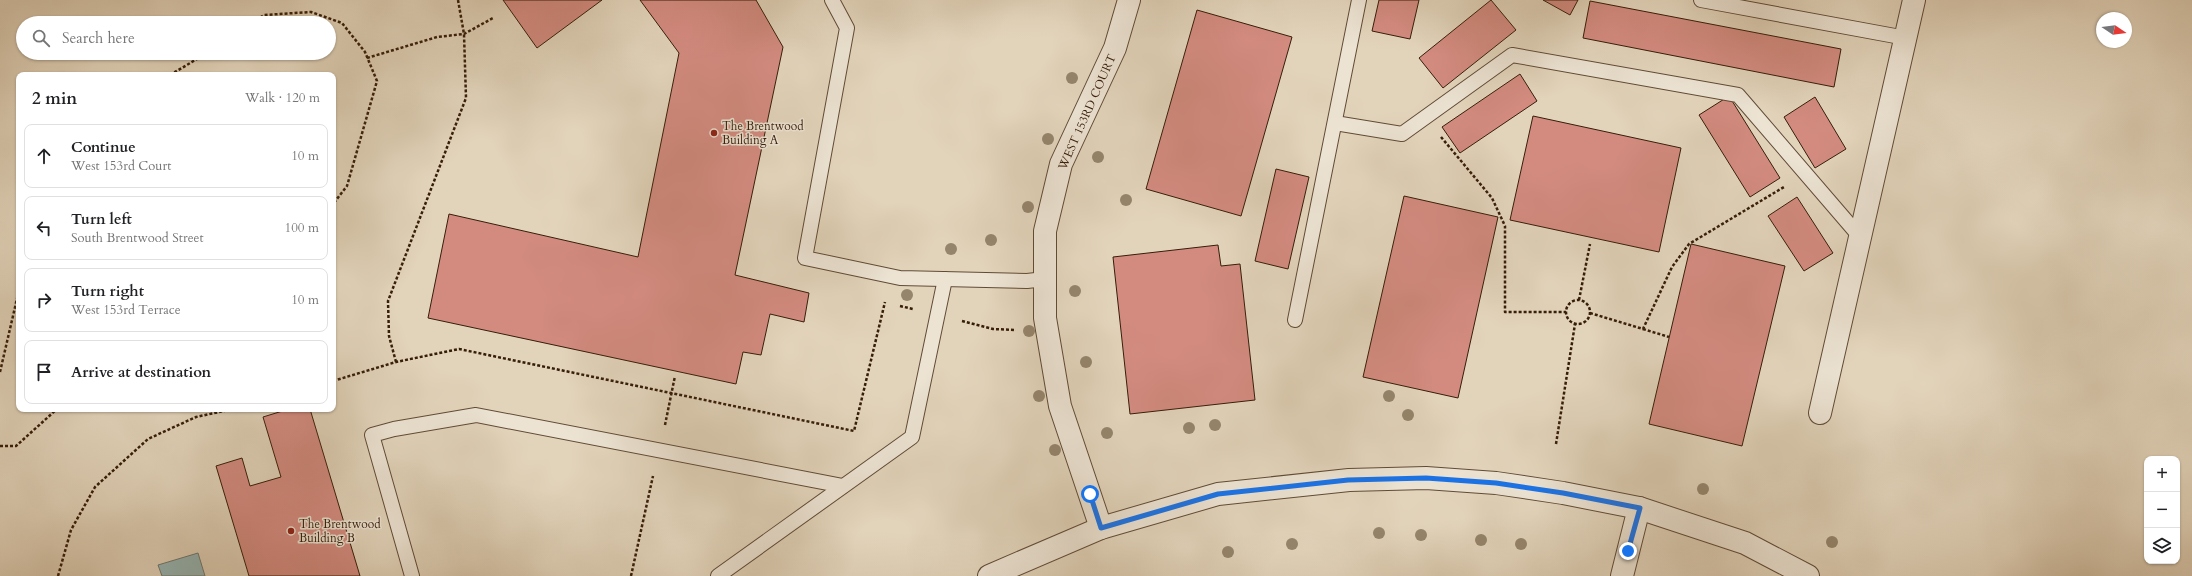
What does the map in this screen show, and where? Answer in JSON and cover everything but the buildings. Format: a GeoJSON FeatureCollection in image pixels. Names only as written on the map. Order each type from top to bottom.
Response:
{"type":"FeatureCollection","features":[{"type":"Feature","properties":{"kind":"street","name":"WEST 153RD COURT"},"geometry":{"type":"LineString","coordinates":[[1101,528],[1060,406],[1047,330],[1045,232],[1061,164],[1116,48],[1129,0]]}},
{"type":"Feature","properties":{"kind":"street"},"geometry":{"type":"LineString","coordinates":[[1820,413],[1914,0]]}},
{"type":"Feature","properties":{"kind":"street"},"geometry":{"type":"LineString","coordinates":[[989,576],[1101,528],[1218,494],[1348,480],[1426,478],[1496,483],[1563,493],[1640,508],[1745,543],[1808,576]]}},
{"type":"Feature","properties":{"kind":"street"},"geometry":{"type":"LineString","coordinates":[[1622,576],[1640,508]]}},
{"type":"Feature","properties":{"kind":"lane"},"geometry":{"type":"LineString","coordinates":[[832,0],[847,28],[805,258],[900,278],[1027,281],[1045,279]]}},
{"type":"Feature","properties":{"kind":"lane"},"geometry":{"type":"LineString","coordinates":[[1295,320],[1359,0]]}},
{"type":"Feature","properties":{"kind":"lane"},"geometry":{"type":"LineString","coordinates":[[1701,0],[1906,38]]}},
{"type":"Feature","properties":{"kind":"lane"},"geometry":{"type":"LineString","coordinates":[[1335,123],[1402,134],[1512,55],[1738,95],[1861,238]]}},
{"type":"Feature","properties":{"kind":"lane"},"geometry":{"type":"LineString","coordinates":[[718,576],[912,437],[946,279]]}},
{"type":"Feature","properties":{"kind":"lane"},"geometry":{"type":"LineString","coordinates":[[412,576],[372,435],[394,429],[476,414],[843,486]]}},
{"type":"Feature","properties":{"kind":"path"},"geometry":{"type":"LineString","coordinates":[[396,362],[389,336],[388,301],[466,98],[464,34],[458,0]]}},
{"type":"Feature","properties":{"kind":"path"},"geometry":{"type":"LineString","coordinates":[[262,16],[310,12],[322,16]]}},
{"type":"Feature","properties":{"kind":"path"},"geometry":{"type":"LineString","coordinates":[[367,58],[437,37],[464,34],[493,18]]}},
{"type":"Feature","properties":{"kind":"path"},"geometry":{"type":"LineString","coordinates":[[336,21],[342,23],[367,58],[377,81],[347,186],[336,200]]}},
{"type":"Feature","properties":{"kind":"path"},"geometry":{"type":"LineString","coordinates":[[175,72],[195,60]]}},
{"type":"Feature","properties":{"kind":"path"},"geometry":{"type":"LineString","coordinates":[[1424,118],[1492,198],[1505,226],[1505,312],[1566,312]]}},
{"type":"Feature","properties":{"kind":"path"},"geometry":{"type":"LineString","coordinates":[[1643,329],[1672,267],[1689,244],[1806,174]]}},
{"type":"Feature","properties":{"kind":"path"},"geometry":{"type":"LineString","coordinates":[[1579,300],[1590,244]]}},
{"type":"Feature","properties":{"kind":"path"},"geometry":{"type":"LineString","coordinates":[[1579,300],[1586,303],[1590,313],[1584,323],[1575,324],[1568,320],[1566,312],[1571,302],[1579,300]]}},
{"type":"Feature","properties":{"kind":"path"},"geometry":{"type":"LineString","coordinates":[[336,380],[396,362],[459,349],[854,431],[885,302],[993,329],[1047,330]]}},
{"type":"Feature","properties":{"kind":"path"},"geometry":{"type":"LineString","coordinates":[[0,372],[16,303]]}},
{"type":"Feature","properties":{"kind":"path"},"geometry":{"type":"LineString","coordinates":[[1590,313],[1669,337]]}},
{"type":"Feature","properties":{"kind":"path"},"geometry":{"type":"LineString","coordinates":[[1556,444],[1575,324]]}},
{"type":"Feature","properties":{"kind":"path"},"geometry":{"type":"LineString","coordinates":[[0,446],[16,446],[54,412]]}},
{"type":"Feature","properties":{"kind":"path"},"geometry":{"type":"LineString","coordinates":[[58,576],[71,530],[95,487],[148,439],[196,417],[218,412]]}},
{"type":"Feature","properties":{"kind":"water"},"geometry":{"type":"Polygon","coordinates":[[[198,553],[205,576],[162,576],[158,565],[198,553]]]}},
{"type":"Feature","properties":{"kind":"place","name":"The Brentwood Building A"},"geometry":{"type":"Point","coordinates":[714,133]}},
{"type":"Feature","properties":{"kind":"place","name":"The Brentwood Building B"},"geometry":{"type":"Point","coordinates":[291,531]}},
{"type":"Feature","properties":{"kind":"route"},"geometry":{"type":"LineString","coordinates":[[1090,494],[1101,528],[1218,494],[1348,480],[1426,478],[1496,483],[1563,493],[1640,508],[1628,551]]}}]}
